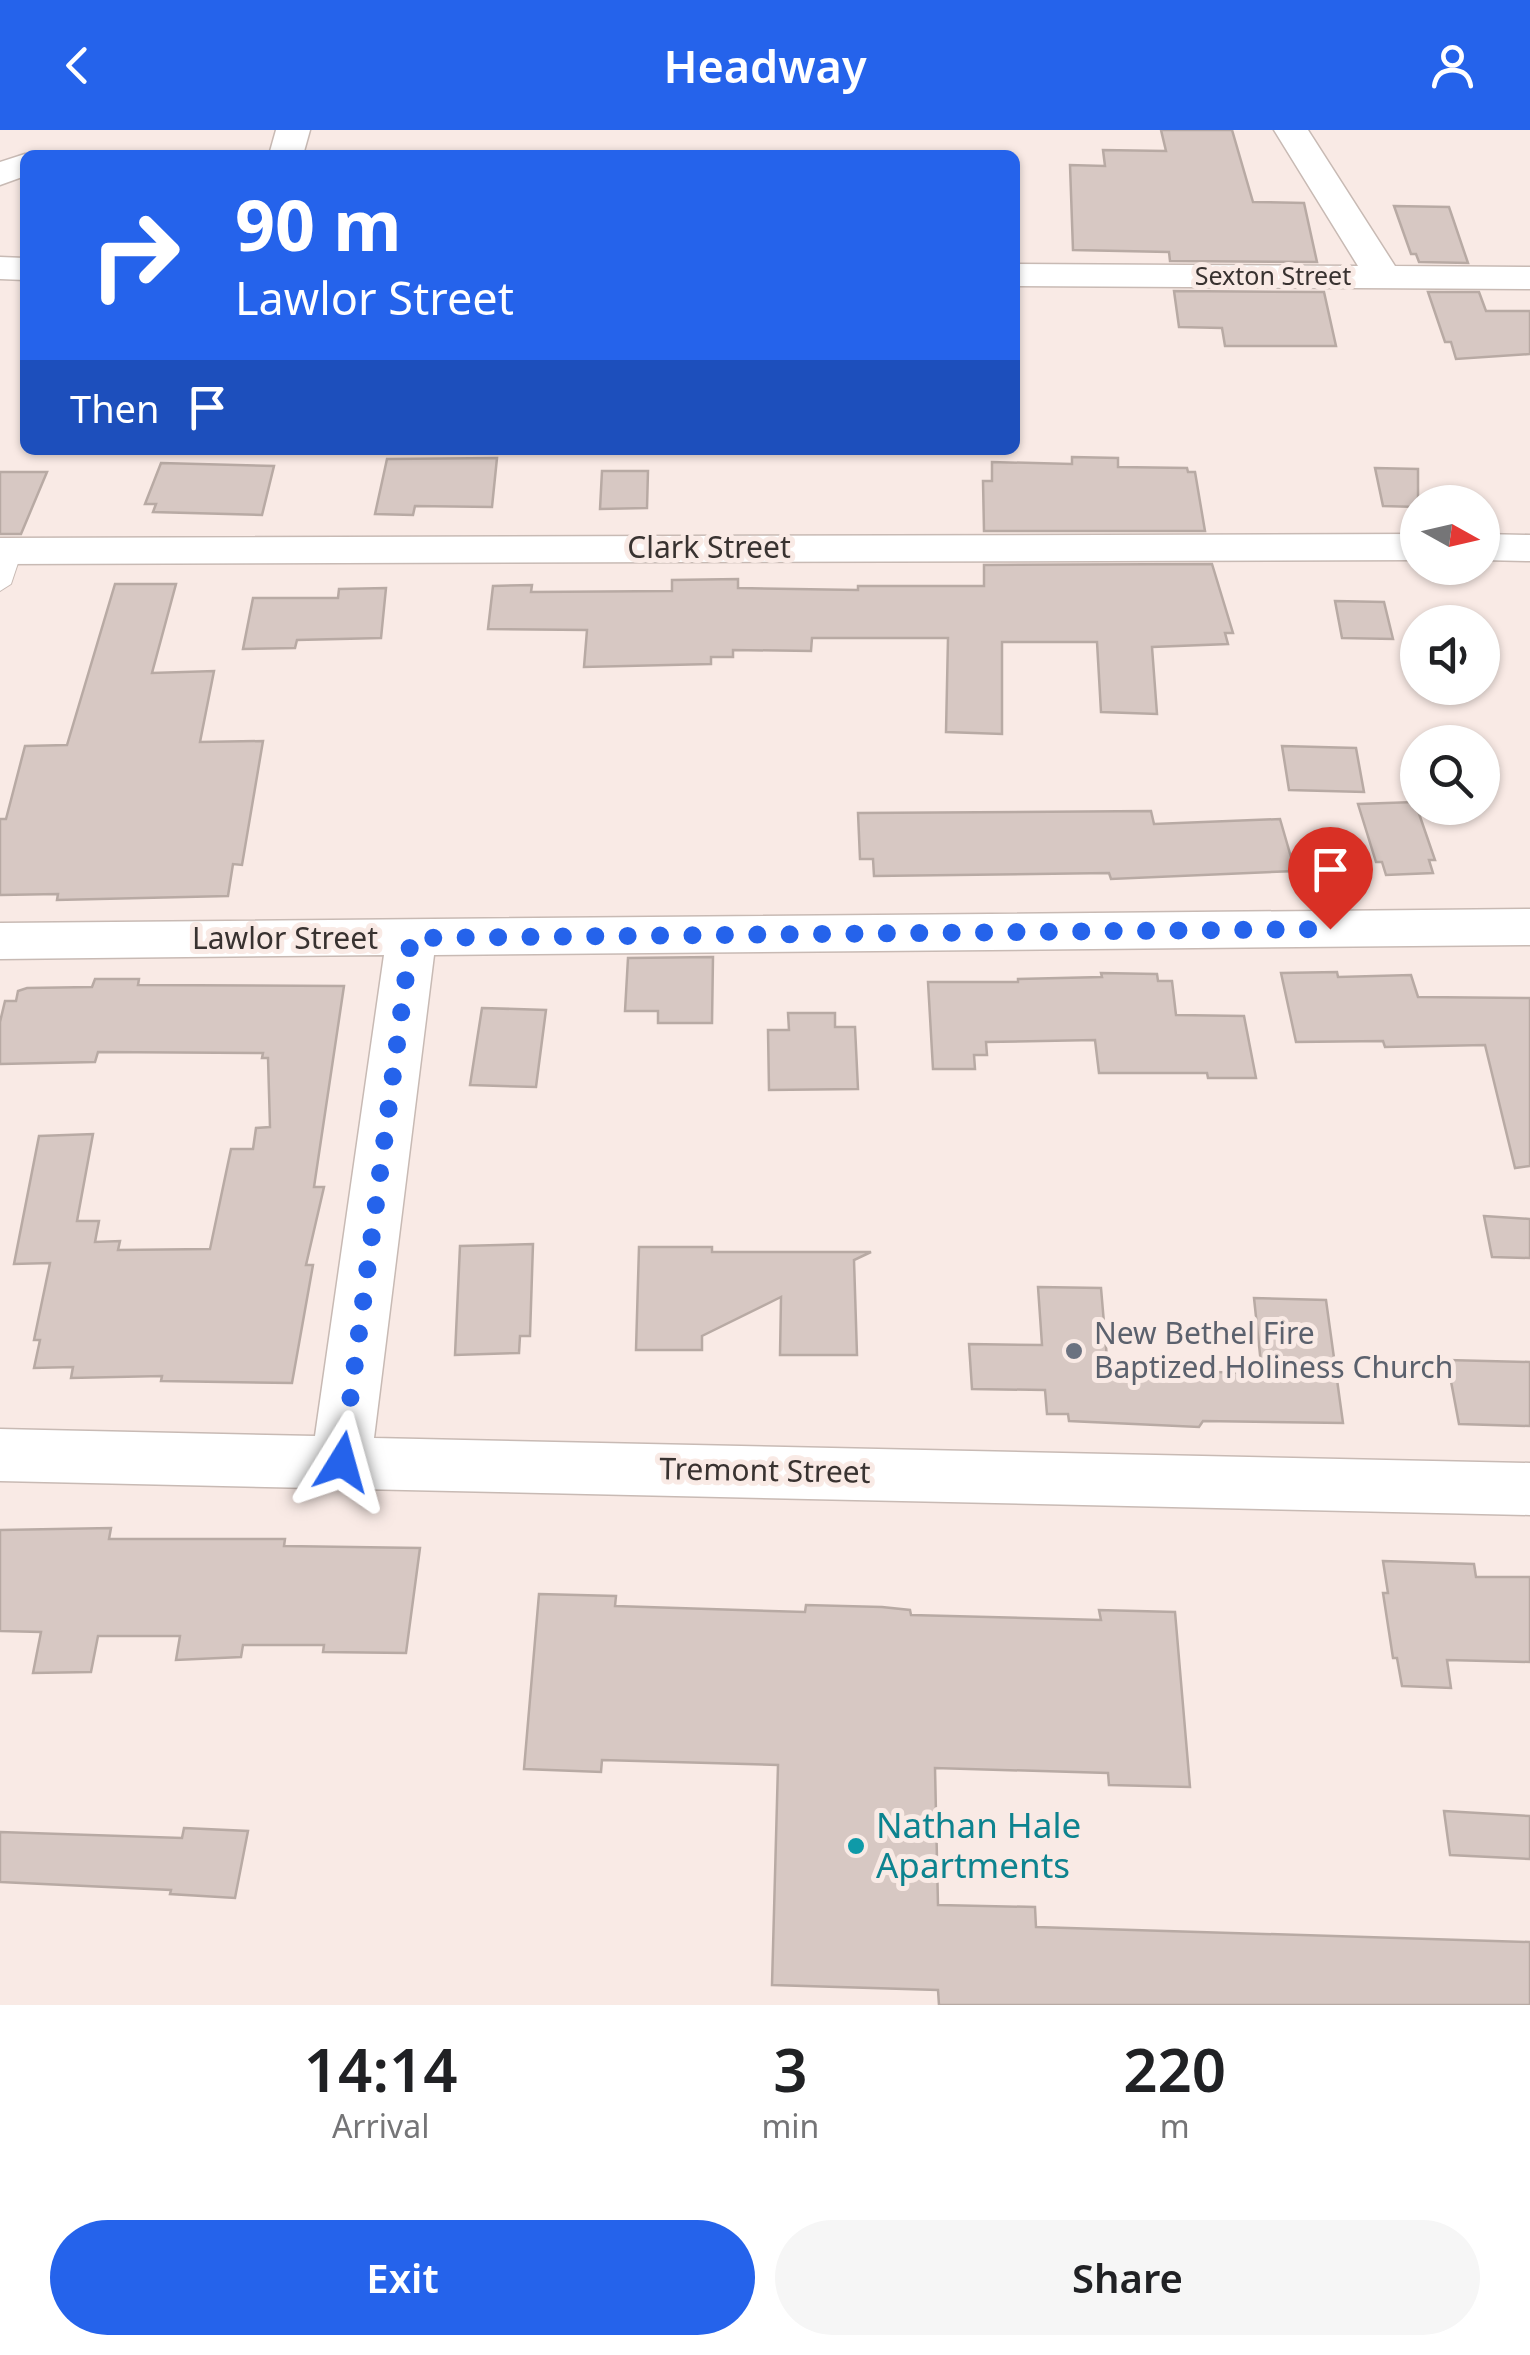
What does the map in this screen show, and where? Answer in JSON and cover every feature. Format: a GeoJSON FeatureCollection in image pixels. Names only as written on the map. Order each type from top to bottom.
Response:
{"type":"FeatureCollection","features":[{"type":"Feature","properties":{"kind":"street"},"geometry":{"type":"LineString","coordinates":[[1291,130],[1382,276]]}},
{"type":"Feature","properties":{"kind":"street","name":"Sexton Street"},"geometry":{"type":"LineString","coordinates":[[1020,275],[1530,278]]}},
{"type":"Feature","properties":{"kind":"street","name":"Clark Street"},"geometry":{"type":"LineString","coordinates":[[4,562],[1400,547]]}},
{"type":"Feature","properties":{"kind":"street"},"geometry":{"type":"LineString","coordinates":[[1500,547],[1530,548]]}},
{"type":"Feature","properties":{"kind":"street","name":"Lawlor Street"},"geometry":{"type":"LineString","coordinates":[[0,941],[1530,927]]}},
{"type":"Feature","properties":{"kind":"street"},"geometry":{"type":"LineString","coordinates":[[342,1462],[411,938]]}},
{"type":"Feature","properties":{"kind":"street","name":"Tremont Street"},"geometry":{"type":"LineString","coordinates":[[0,1455],[1530,1488]]}},
{"type":"Feature","properties":{"kind":"building"},"geometry":{"type":"Polygon","coordinates":[[[1161,130],[1232,130],[1253,202],[1304,203],[1317,262],[1170,261],[1169,252],[1073,250],[1070,165],[1105,166],[1103,150],[1166,151],[1161,130]]]}},
{"type":"Feature","properties":{"kind":"building"},"geometry":{"type":"Polygon","coordinates":[[[1394,206],[1449,207],[1468,263],[1419,262],[1416,254],[1411,254],[1394,206]]]}},
{"type":"Feature","properties":{"kind":"building"},"geometry":{"type":"Polygon","coordinates":[[[1174,291],[1324,292],[1336,346],[1225,346],[1222,328],[1179,327],[1174,291]]]}},
{"type":"Feature","properties":{"kind":"building"},"geometry":{"type":"Polygon","coordinates":[[[1428,292],[1479,292],[1486,311],[1530,311],[1530,354],[1456,359],[1451,342],[1445,342],[1428,292]]]}},
{"type":"Feature","properties":{"kind":"building"},"geometry":{"type":"Polygon","coordinates":[[[1072,457],[1118,458],[1118,467],[1187,468],[1188,472],[1195,472],[1205,531],[984,531],[983,481],[992,481],[992,462],[1072,464],[1072,457]]]}},
{"type":"Feature","properties":{"kind":"building"},"geometry":{"type":"Polygon","coordinates":[[[497,458],[492,507],[415,506],[413,515],[375,514],[387,459],[497,458]]]}},
{"type":"Feature","properties":{"kind":"building"},"geometry":{"type":"Polygon","coordinates":[[[161,463],[274,466],[262,515],[153,512],[156,504],[145,504],[161,463]]]}},
{"type":"Feature","properties":{"kind":"building"},"geometry":{"type":"Polygon","coordinates":[[[1375,468],[1418,469],[1418,485],[1400,485],[1400,506],[1383,506],[1375,468]]]}},
{"type":"Feature","properties":{"kind":"building"},"geometry":{"type":"Polygon","coordinates":[[[602,471],[648,471],[647,508],[600,509],[602,471]]]}},
{"type":"Feature","properties":{"kind":"building"},"geometry":{"type":"Polygon","coordinates":[[[0,472],[47,472],[21,534],[0,534],[0,472]]]}},
{"type":"Feature","properties":{"kind":"building"},"geometry":{"type":"Polygon","coordinates":[[[1212,564],[1233,633],[1225,633],[1228,644],[1152,647],[1157,714],[1101,712],[1097,642],[1002,642],[1002,734],[946,732],[948,638],[812,638],[811,651],[733,650],[733,657],[711,657],[711,664],[584,667],[587,630],[488,629],[493,586],[532,585],[531,592],[672,591],[672,580],[738,579],[738,588],[858,590],[858,586],[984,586],[984,565],[1212,564]]]}},
{"type":"Feature","properties":{"kind":"building"},"geometry":{"type":"Polygon","coordinates":[[[115,584],[176,584],[152,673],[214,671],[200,742],[263,741],[242,865],[233,864],[228,896],[57,900],[58,894],[0,895],[0,819],[6,819],[25,746],[67,745],[115,584]]]}},
{"type":"Feature","properties":{"kind":"building"},"geometry":{"type":"Polygon","coordinates":[[[386,588],[381,638],[297,640],[295,648],[243,649],[253,598],[338,598],[339,589],[386,588]]]}},
{"type":"Feature","properties":{"kind":"building"},"geometry":{"type":"Polygon","coordinates":[[[1335,601],[1384,602],[1393,639],[1342,638],[1335,601]]]}},
{"type":"Feature","properties":{"kind":"building"},"geometry":{"type":"Polygon","coordinates":[[[1282,746],[1356,748],[1364,792],[1289,790],[1282,746]]]}},
{"type":"Feature","properties":{"kind":"building"},"geometry":{"type":"Polygon","coordinates":[[[1400,803],[1400,825],[1423,825],[1435,860],[1429,860],[1433,873],[1386,875],[1382,862],[1376,862],[1358,804],[1400,803]]]}},
{"type":"Feature","properties":{"kind":"building"},"geometry":{"type":"Polygon","coordinates":[[[1151,811],[1154,824],[1280,819],[1295,871],[1111,879],[1109,873],[874,876],[873,859],[860,859],[858,813],[1151,811]]]}},
{"type":"Feature","properties":{"kind":"building"},"geometry":{"type":"Polygon","coordinates":[[[713,957],[712,1023],[658,1023],[658,1011],[625,1011],[628,958],[713,957]]]}},
{"type":"Feature","properties":{"kind":"building"},"geometry":{"type":"Polygon","coordinates":[[[1337,972],[1338,977],[1411,975],[1418,997],[1530,998],[1530,1166],[1515,1168],[1485,1045],[1385,1047],[1383,1041],[1296,1042],[1281,973],[1337,972]]]}},
{"type":"Feature","properties":{"kind":"building"},"geometry":{"type":"Polygon","coordinates":[[[1101,973],[1157,974],[1158,981],[1172,981],[1176,1015],[1244,1016],[1256,1078],[1208,1078],[1207,1073],[1099,1073],[1095,1040],[986,1042],[987,1055],[974,1055],[975,1069],[933,1069],[928,982],[1018,982],[1102,977],[1101,973]]]}},
{"type":"Feature","properties":{"kind":"building"},"geometry":{"type":"Polygon","coordinates":[[[95,979],[139,979],[138,985],[344,986],[314,1187],[324,1187],[306,1265],[313,1265],[292,1383],[161,1381],[162,1376],[71,1378],[73,1367],[34,1368],[40,1340],[34,1340],[50,1263],[14,1264],[39,1136],[93,1134],[77,1221],[99,1221],[95,1242],[120,1241],[118,1250],[210,1249],[231,1149],[253,1149],[256,1128],[270,1127],[268,1058],[262,1058],[263,1053],[98,1052],[95,1062],[0,1064],[0,1022],[5,1001],[16,1001],[18,991],[27,988],[92,987],[95,979]]]}},
{"type":"Feature","properties":{"kind":"building"},"geometry":{"type":"Polygon","coordinates":[[[482,1008],[546,1010],[536,1087],[470,1085],[482,1008]]]}},
{"type":"Feature","properties":{"kind":"building"},"geometry":{"type":"Polygon","coordinates":[[[788,1013],[835,1013],[835,1027],[855,1027],[858,1089],[769,1090],[768,1030],[789,1030],[788,1013]]]}},
{"type":"Feature","properties":{"kind":"building"},"geometry":{"type":"Polygon","coordinates":[[[1484,1216],[1530,1219],[1530,1258],[1492,1257],[1484,1216]]]}},
{"type":"Feature","properties":{"kind":"building"},"geometry":{"type":"Polygon","coordinates":[[[533,1244],[530,1336],[520,1336],[519,1353],[455,1355],[460,1246],[533,1244]]]}},
{"type":"Feature","properties":{"kind":"building"},"geometry":{"type":"Polygon","coordinates":[[[639,1247],[712,1247],[712,1252],[871,1252],[854,1260],[857,1355],[780,1355],[781,1297],[702,1336],[702,1350],[636,1350],[639,1247]]]}},
{"type":"Feature","properties":{"kind":"building"},"geometry":{"type":"Polygon","coordinates":[[[1038,1287],[1101,1288],[1108,1370],[1262,1373],[1254,1298],[1326,1300],[1343,1423],[1203,1421],[1199,1427],[1069,1421],[1068,1414],[1047,1414],[1045,1390],[972,1389],[969,1344],[1042,1345],[1038,1287]]]}},
{"type":"Feature","properties":{"kind":"building"},"geometry":{"type":"Polygon","coordinates":[[[1447,1360],[1530,1362],[1530,1426],[1459,1424],[1447,1360]]]}},
{"type":"Feature","properties":{"kind":"building"},"geometry":{"type":"Polygon","coordinates":[[[111,1528],[109,1539],[285,1539],[284,1546],[420,1548],[406,1653],[323,1652],[324,1645],[243,1645],[241,1657],[176,1660],[180,1636],[98,1636],[91,1672],[33,1673],[41,1632],[0,1631],[0,1530],[111,1528]]]}},
{"type":"Feature","properties":{"kind":"building"},"geometry":{"type":"Polygon","coordinates":[[[1383,1561],[1474,1564],[1476,1577],[1530,1577],[1530,1662],[1447,1660],[1451,1688],[1402,1686],[1397,1658],[1393,1658],[1383,1593],[1388,1593],[1383,1561]]]}},
{"type":"Feature","properties":{"kind":"building","name":"Nathan Hale Apartments"},"geometry":{"type":"Polygon","coordinates":[[[539,1594],[616,1596],[615,1606],[805,1612],[806,1605],[882,1607],[910,1610],[911,1615],[1101,1620],[1099,1610],[1175,1612],[1190,1787],[1109,1785],[1108,1773],[935,1768],[938,1905],[1035,1907],[1036,1927],[1530,1942],[1530,2005],[939,2005],[938,1990],[772,1985],[778,1765],[602,1760],[601,1772],[524,1769],[539,1594]]]}},
{"type":"Feature","properties":{"kind":"building"},"geometry":{"type":"Polygon","coordinates":[[[1444,1811],[1530,1816],[1530,1859],[1450,1855],[1444,1811]]]}},
{"type":"Feature","properties":{"kind":"building"},"geometry":{"type":"Polygon","coordinates":[[[184,1828],[248,1831],[235,1898],[170,1894],[171,1890],[0,1882],[0,1832],[182,1838],[184,1828]]]}},
{"type":"Feature","properties":{"kind":"place","name":"New Bethel Fire Baptized Holiness Church"},"geometry":{"type":"Point","coordinates":[1074,1351]}},
{"type":"Feature","properties":{"kind":"place","name":"Nathan Hale Apartments"},"geometry":{"type":"Point","coordinates":[856,1846]}},
{"type":"Feature","properties":{"kind":"route"},"geometry":{"type":"LineString","coordinates":[[342,1462],[411,938],[1330,929]]}}]}
